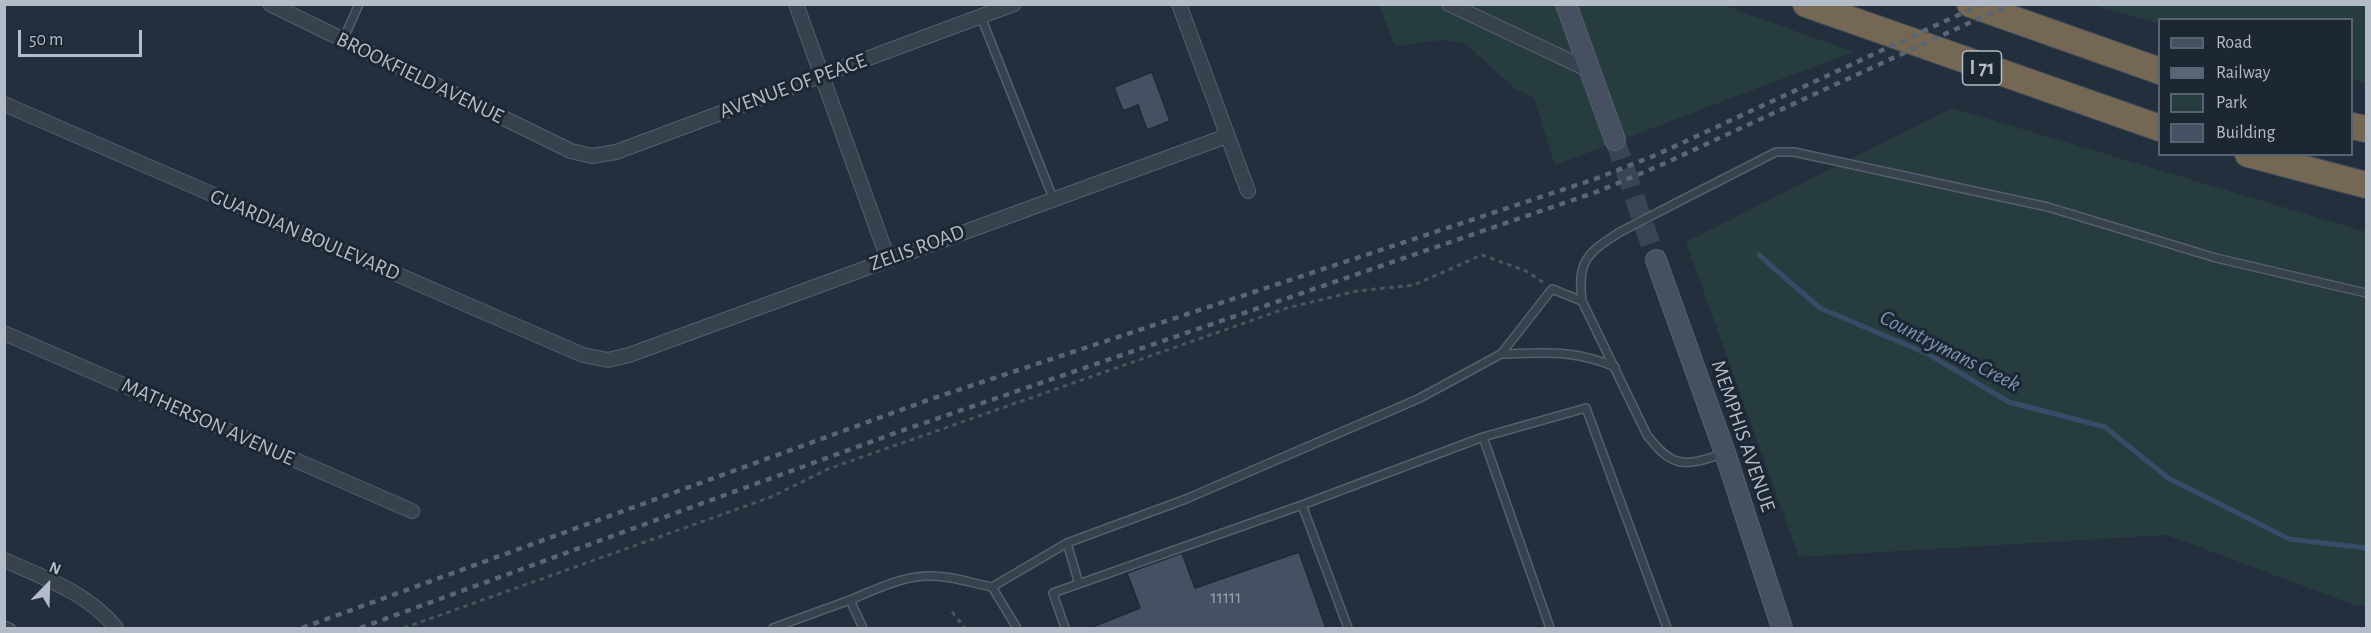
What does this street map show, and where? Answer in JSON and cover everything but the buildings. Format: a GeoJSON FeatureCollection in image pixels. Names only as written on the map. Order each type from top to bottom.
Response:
{"type":"FeatureCollection","features":[{"type":"Feature","properties":{"kind":"highway","name":"I 71"},"geometry":{"type":"LineString","coordinates":[[1806,4],[2158,127]]}},
{"type":"Feature","properties":{"kind":"highway"},"geometry":{"type":"LineString","coordinates":[[1970,4],[2158,70]]}},
{"type":"Feature","properties":{"kind":"highway"},"geometry":{"type":"LineString","coordinates":[[2256,156],[2367,185]]}},
{"type":"Feature","properties":{"kind":"main road"},"geometry":{"type":"LineString","coordinates":[[1566,4],[1615,140]]}},
{"type":"Feature","properties":{"kind":"main road","name":"MEMPHIS AVENUE"},"geometry":{"type":"LineString","coordinates":[[1656,260],[1725,453],[1782,628]]}},
{"type":"Feature","properties":{"kind":"street","name":"BROOKFIELD AVENUE"},"geometry":{"type":"LineString","coordinates":[[270,4],[570,151]]}},
{"type":"Feature","properties":{"kind":"street"},"geometry":{"type":"LineString","coordinates":[[796,4],[888,259]]}},
{"type":"Feature","properties":{"kind":"street","name":"AVENUE OF PEACE"},"geometry":{"type":"LineString","coordinates":[[570,151],[587,156],[606,155],[822,75],[979,11],[1014,4]]}},
{"type":"Feature","properties":{"kind":"street"},"geometry":{"type":"LineString","coordinates":[[1179,4],[1248,192]]}},
{"type":"Feature","properties":{"kind":"street"},"geometry":{"type":"LineString","coordinates":[[1449,4],[1591,70]]}},
{"type":"Feature","properties":{"kind":"street","name":"GUARDIAN BOULEVARD"},"geometry":{"type":"LineString","coordinates":[[4,104],[583,355],[608,360]]}},
{"type":"Feature","properties":{"kind":"street","name":"ZELIS ROAD"},"geometry":{"type":"LineString","coordinates":[[608,360],[629,355],[1227,136]]}},
{"type":"Feature","properties":{"kind":"street","name":"MATHERSON AVENUE"},"geometry":{"type":"LineString","coordinates":[[4,333],[412,511]]}},
{"type":"Feature","properties":{"kind":"street"},"geometry":{"type":"LineString","coordinates":[[4,560],[63,585],[99,608],[116,628]]}},
{"type":"Feature","properties":{"kind":"lane"},"geometry":{"type":"LineString","coordinates":[[343,40],[359,4]]}},
{"type":"Feature","properties":{"kind":"lane"},"geometry":{"type":"LineString","coordinates":[[979,11],[1053,198]]}},
{"type":"Feature","properties":{"kind":"lane"},"geometry":{"type":"LineString","coordinates":[[1725,453],[1699,462],[1682,464],[1660,453],[1647,435],[1582,301],[1579,278],[1583,264],[1593,251],[1620,232],[1776,153],[1794,152],[2048,207],[2216,258],[2367,293]]}},
{"type":"Feature","properties":{"kind":"lane"},"geometry":{"type":"LineString","coordinates":[[773,628],[893,583],[926,576],[947,577],[992,587],[1067,543],[1186,499],[1418,399],[1501,354],[1552,289],[1582,301]]}},
{"type":"Feature","properties":{"kind":"lane"},"geometry":{"type":"LineString","coordinates":[[1501,354],[1572,352],[1591,356],[1615,366]]}},
{"type":"Feature","properties":{"kind":"lane"},"geometry":{"type":"LineString","coordinates":[[1065,628],[1053,593],[1302,505],[1483,437],[1586,408],[1667,628]]}},
{"type":"Feature","properties":{"kind":"lane"},"geometry":{"type":"LineString","coordinates":[[1483,437],[1550,628]]}},
{"type":"Feature","properties":{"kind":"lane"},"geometry":{"type":"LineString","coordinates":[[1302,505],[1348,628]]}},
{"type":"Feature","properties":{"kind":"lane"},"geometry":{"type":"LineString","coordinates":[[1067,543],[1079,584]]}},
{"type":"Feature","properties":{"kind":"lane"},"geometry":{"type":"LineString","coordinates":[[992,587],[1017,628]]}},
{"type":"Feature","properties":{"kind":"lane"},"geometry":{"type":"LineString","coordinates":[[850,600],[863,628]]}},
{"type":"Feature","properties":{"kind":"lane"},"geometry":{"type":"LineString","coordinates":[[4,625],[11,628]]}},
{"type":"Feature","properties":{"kind":"path"},"geometry":{"type":"LineString","coordinates":[[404,628],[771,497],[828,469],[1287,308],[1357,291],[1414,285],[1482,255],[1526,271],[1552,289]]}},
{"type":"Feature","properties":{"kind":"path"},"geometry":{"type":"LineString","coordinates":[[952,612],[965,628]]}},
{"type":"Feature","properties":{"kind":"green space"},"geometry":{"type":"Polygon","coordinates":[[[1379,5],[1723,5],[1853,52],[1555,165],[1534,98],[1514,88],[1466,44],[1443,40],[1395,46],[1379,5]]]}},
{"type":"Feature","properties":{"kind":"green space"},"geometry":{"type":"Polygon","coordinates":[[[2092,5],[2366,5],[2366,84],[2353,79],[2353,18],[2158,18],[2158,24],[2092,5]]]}},
{"type":"Feature","properties":{"kind":"green space"},"geometry":{"type":"Polygon","coordinates":[[[1952,108],[2366,232],[2366,605],[2357,606],[2167,535],[1799,557],[1686,242],[1952,108]]]}},
{"type":"Feature","properties":{"kind":"waterway","name":"Countrymans Creek"},"geometry":{"type":"LineString","coordinates":[[1759,255],[1820,308],[1928,354],[2009,402],[2105,427],[2168,478],[2289,539],[2366,548]]}},
{"type":"Feature","properties":{"kind":"tunnel"},"geometry":{"type":"LineString","coordinates":[[1615,140],[1656,260]]}},
{"type":"Feature","properties":{"kind":"railway"},"geometry":{"type":"LineString","coordinates":[[302,628],[931,399],[1595,179],[1656,155],[1982,4]]}},
{"type":"Feature","properties":{"kind":"railway"},"geometry":{"type":"LineString","coordinates":[[360,628],[898,432],[1599,191],[1661,165],[2010,4]]}}]}
